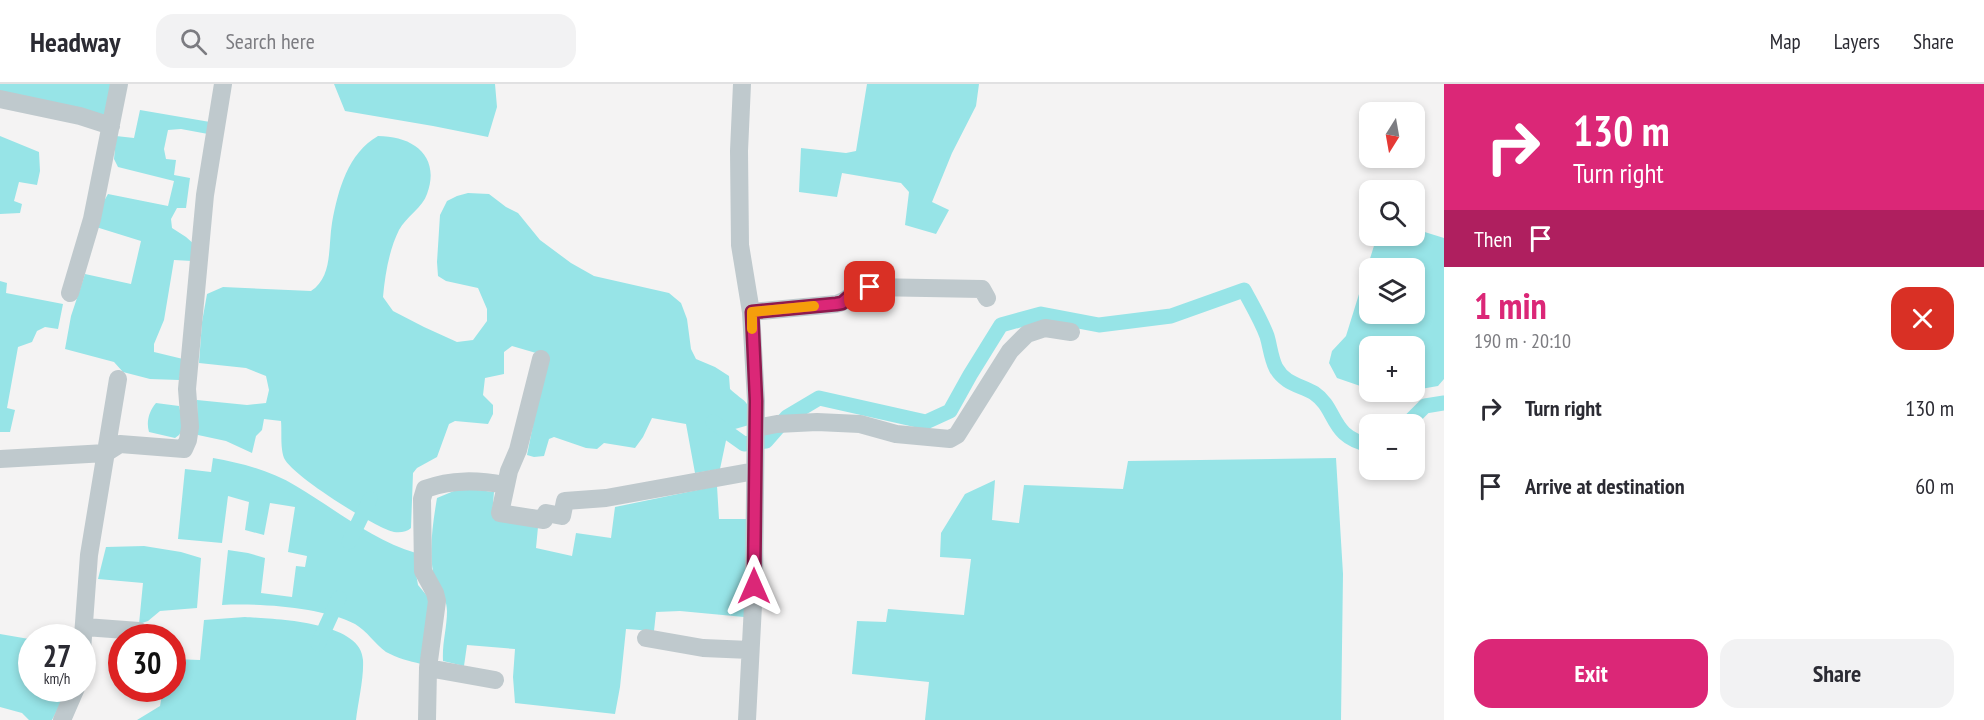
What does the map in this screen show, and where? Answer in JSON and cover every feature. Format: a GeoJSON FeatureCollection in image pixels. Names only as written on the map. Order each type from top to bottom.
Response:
{"type":"FeatureCollection","features":[{"type":"Feature","properties":{"kind":"street"},"geometry":{"type":"LineString","coordinates":[[70,293],[92,219],[119,84]]}},
{"type":"Feature","properties":{"kind":"street"},"geometry":{"type":"LineString","coordinates":[[0,459],[106,453],[120,444],[183,449],[188,440],[190,427],[188,389],[205,195],[223,84]]}},
{"type":"Feature","properties":{"kind":"street"},"geometry":{"type":"LineString","coordinates":[[742,84],[738,162],[740,245],[752,312],[756,428],[754,586],[747,720]]}},
{"type":"Feature","properties":{"kind":"street"},"geometry":{"type":"LineString","coordinates":[[0,99],[80,116],[111,126]]}},
{"type":"Feature","properties":{"kind":"street"},"geometry":{"type":"LineString","coordinates":[[752,312],[842,303],[858,289],[870,287],[982,289],[987,298]]}},
{"type":"Feature","properties":{"kind":"street"},"geometry":{"type":"LineString","coordinates":[[756,428],[777,424],[817,422],[860,424],[896,434],[950,439],[957,435],[1010,351],[1027,334],[1046,328],[1071,332]]}},
{"type":"Feature","properties":{"kind":"street"},"geometry":{"type":"LineString","coordinates":[[541,358],[518,450],[505,486],[500,513],[544,520],[546,513],[562,516],[565,501],[606,498],[755,471]]}},
{"type":"Feature","properties":{"kind":"street"},"geometry":{"type":"LineString","coordinates":[[85,624],[89,555],[118,379]]}},
{"type":"Feature","properties":{"kind":"street"},"geometry":{"type":"LineString","coordinates":[[428,720],[428,668],[437,602],[435,593],[423,571],[421,518],[425,489],[439,484],[466,481],[505,486]]}},
{"type":"Feature","properties":{"kind":"street"},"geometry":{"type":"LineString","coordinates":[[646,638],[703,648],[750,650]]}},
{"type":"Feature","properties":{"kind":"street"},"geometry":{"type":"LineString","coordinates":[[428,668],[495,680]]}},
{"type":"Feature","properties":{"kind":"street"},"geometry":{"type":"LineString","coordinates":[[62,720],[70,702]]}},
{"type":"Feature","properties":{"kind":"water"},"geometry":{"type":"Polygon","coordinates":[[[0,84],[114,84],[107,119],[0,93],[0,84]]]}},
{"type":"Feature","properties":{"kind":"water"},"geometry":{"type":"Polygon","coordinates":[[[334,84],[495,84],[497,107],[488,137],[345,111],[334,84]]]}},
{"type":"Feature","properties":{"kind":"water"},"geometry":{"type":"Polygon","coordinates":[[[867,84],[979,84],[976,106],[952,153],[932,202],[949,210],[936,234],[905,225],[909,192],[901,183],[842,173],[837,197],[799,192],[801,148],[846,153],[856,151],[867,84]]]}},
{"type":"Feature","properties":{"kind":"water"},"geometry":{"type":"Polygon","coordinates":[[[140,110],[210,122],[208,134],[181,129],[168,130],[164,149],[166,159],[176,160],[174,175],[190,178],[186,208],[177,208],[171,219],[172,228],[195,245],[192,261],[174,260],[164,320],[154,344],[154,352],[183,359],[179,380],[150,379],[123,372],[114,362],[65,349],[71,316],[85,274],[131,284],[141,241],[96,227],[100,208],[108,194],[168,206],[174,181],[118,167],[114,159],[116,136],[134,138],[140,110]]]}},
{"type":"Feature","properties":{"kind":"water"},"geometry":{"type":"Polygon","coordinates":[[[0,136],[39,152],[40,171],[37,185],[19,182],[14,201],[22,204],[20,213],[0,214],[0,136]]]}},
{"type":"Feature","properties":{"kind":"water"},"geometry":{"type":"Polygon","coordinates":[[[378,136],[391,137],[413,144],[427,159],[430,169],[430,181],[425,199],[399,230],[390,254],[383,297],[393,311],[457,342],[473,340],[487,321],[487,309],[478,288],[446,281],[438,276],[440,215],[447,201],[457,196],[468,193],[489,194],[518,213],[540,240],[571,263],[594,276],[669,293],[681,303],[687,319],[691,349],[696,359],[729,376],[730,389],[744,400],[749,410],[749,425],[728,431],[720,469],[695,473],[686,424],[652,418],[635,448],[604,443],[597,449],[586,448],[554,437],[549,439],[544,456],[527,455],[538,400],[536,353],[512,346],[504,352],[504,374],[485,378],[483,395],[493,405],[493,414],[488,424],[455,421],[449,424],[437,457],[417,468],[413,473],[411,528],[405,531],[394,532],[370,521],[334,500],[301,476],[284,458],[281,421],[264,419],[262,430],[256,436],[252,453],[226,441],[198,435],[197,400],[247,405],[266,403],[269,390],[266,376],[246,368],[199,363],[207,294],[223,287],[311,291],[318,285],[326,269],[334,210],[341,185],[359,152],[378,136]]]}},
{"type":"Feature","properties":{"kind":"water"},"geometry":{"type":"Polygon","coordinates":[[[1425,232],[1444,238],[1444,379],[1438,386],[1425,388],[1425,336],[1359,336],[1359,386],[1337,378],[1329,363],[1332,351],[1346,336],[1359,294],[1359,324],[1425,324],[1425,258],[1370,258],[1374,246],[1425,246],[1425,232]]]}},
{"type":"Feature","properties":{"kind":"water"},"geometry":{"type":"Polygon","coordinates":[[[0,281],[7,283],[6,293],[63,304],[58,329],[45,327],[37,331],[32,342],[18,347],[7,408],[15,410],[10,432],[0,432],[0,281]]]}},
{"type":"Feature","properties":{"kind":"water"},"geometry":{"type":"Polygon","coordinates":[[[156,403],[179,406],[184,427],[175,438],[149,432],[149,417],[156,403]]]}},
{"type":"Feature","properties":{"kind":"water"},"geometry":{"type":"Polygon","coordinates":[[[213,458],[245,465],[277,476],[369,532],[416,553],[415,568],[418,585],[428,597],[421,664],[386,652],[359,627],[341,618],[290,607],[222,605],[228,550],[265,558],[261,593],[292,597],[296,566],[305,567],[307,556],[288,552],[295,507],[270,503],[264,535],[245,530],[249,502],[228,496],[222,543],[178,539],[185,469],[211,472],[213,458]]]}},
{"type":"Feature","properties":{"kind":"water"},"geometry":{"type":"Polygon","coordinates":[[[1336,458],[1343,574],[1341,720],[925,720],[929,682],[852,674],[857,621],[886,622],[888,609],[964,615],[971,559],[940,557],[941,533],[965,494],[995,480],[992,520],[1019,523],[1024,485],[1123,489],[1128,461],[1336,458]]]}},
{"type":"Feature","properties":{"kind":"water"},"geometry":{"type":"Polygon","coordinates":[[[717,486],[719,519],[747,519],[744,617],[680,611],[656,612],[654,631],[626,629],[615,714],[515,703],[513,677],[515,649],[467,645],[464,666],[443,661],[446,605],[434,577],[431,554],[437,498],[461,488],[494,492],[492,516],[538,527],[536,548],[572,556],[576,533],[611,538],[615,507],[717,486]]]}},
{"type":"Feature","properties":{"kind":"water"},"geometry":{"type":"Polygon","coordinates":[[[144,546],[201,558],[197,608],[160,611],[148,621],[139,624],[143,583],[98,579],[106,547],[144,546]]]}},
{"type":"Feature","properties":{"kind":"water"},"geometry":{"type":"Polygon","coordinates":[[[245,617],[294,621],[333,630],[348,637],[359,647],[363,660],[356,720],[137,720],[160,706],[161,702],[186,702],[186,659],[200,660],[204,620],[245,617]]]}},
{"type":"Feature","properties":{"kind":"water"},"geometry":{"type":"Polygon","coordinates":[[[0,634],[18,637],[18,702],[61,702],[52,720],[29,720],[22,713],[0,707],[0,634]]]}},
{"type":"Feature","properties":{"kind":"waterway"},"geometry":{"type":"LineString","coordinates":[[713,422],[744,444],[766,441],[787,417],[819,398],[926,422],[950,411],[1001,325],[1041,314],[1099,325],[1171,316],[1244,290],[1265,330],[1276,368],[1288,381],[1314,393],[1322,400],[1347,436],[1359,442]]}},
{"type":"Feature","properties":{"kind":"waterway"},"geometry":{"type":"LineString","coordinates":[[1417,414],[1425,406],[1444,403]]}},
{"type":"Feature","properties":{"kind":"waterway"},"geometry":{"type":"LineString","coordinates":[[349,542],[370,499]]}},
{"type":"Feature","properties":{"kind":"waterway"},"geometry":{"type":"LineString","coordinates":[[318,644],[339,598]]}},
{"type":"Feature","properties":{"kind":"slow traffic"},"geometry":{"type":"LineString","coordinates":[[752,329],[752,312],[814,306]]}},
{"type":"Feature","properties":{"kind":"route"},"geometry":{"type":"LineString","coordinates":[[754,586],[756,401],[752,312],[842,303],[858,289],[870,287]]}}]}
